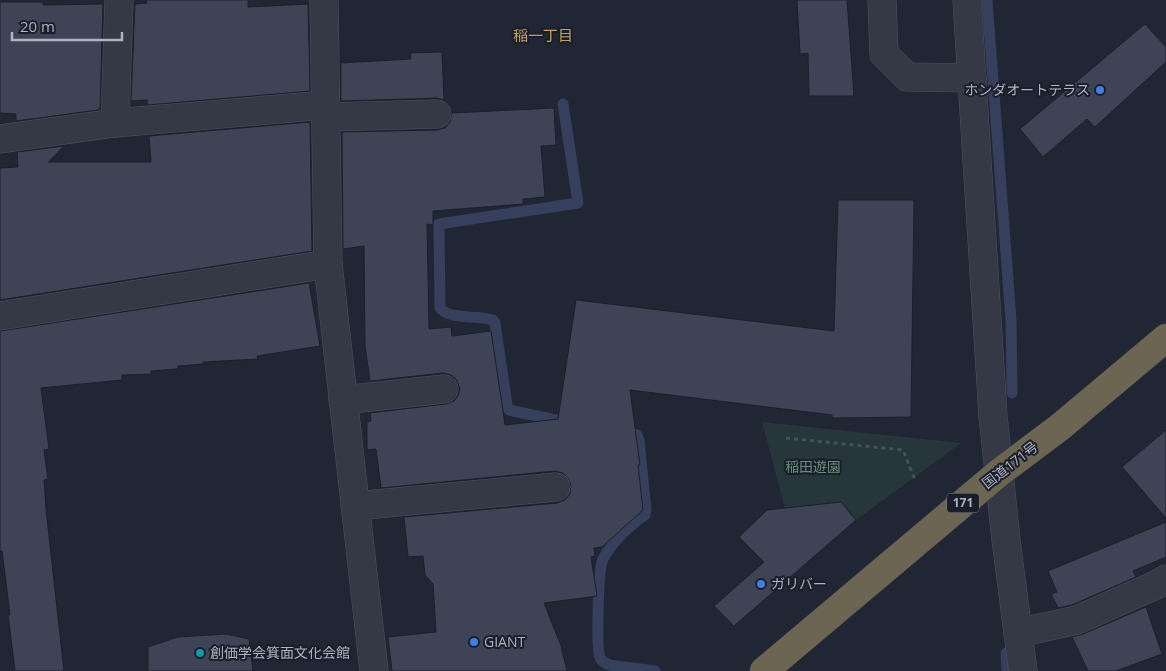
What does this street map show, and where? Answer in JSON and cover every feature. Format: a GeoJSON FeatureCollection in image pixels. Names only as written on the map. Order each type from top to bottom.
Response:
{"type":"FeatureCollection","features":[{"type":"Feature","properties":{"kind":"highway","name":"国道171号"},"geometry":{"type":"LineString","coordinates":[[764,671],[1000,472],[1060,427],[1166,338]]}},
{"type":"Feature","properties":{"kind":"street"},"geometry":{"type":"LineString","coordinates":[[115,123],[119,0]]}},
{"type":"Feature","properties":{"kind":"street"},"geometry":{"type":"LineString","coordinates":[[324,0],[328,264],[374,671]]}},
{"type":"Feature","properties":{"kind":"street"},"geometry":{"type":"LineString","coordinates":[[882,0],[884,54],[907,77],[972,78]]}},
{"type":"Feature","properties":{"kind":"street"},"geometry":{"type":"LineString","coordinates":[[967,0],[994,416],[1006,540],[1023,671]]}},
{"type":"Feature","properties":{"kind":"street"},"geometry":{"type":"LineString","coordinates":[[0,139],[115,123],[326,111],[438,114]]}},
{"type":"Feature","properties":{"kind":"street"},"geometry":{"type":"LineString","coordinates":[[0,316],[328,264]]}},
{"type":"Feature","properties":{"kind":"street"},"geometry":{"type":"LineString","coordinates":[[343,400],[444,389]]}},
{"type":"Feature","properties":{"kind":"street"},"geometry":{"type":"LineString","coordinates":[[355,506],[556,486]]}},
{"type":"Feature","properties":{"kind":"street"},"geometry":{"type":"LineString","coordinates":[[1018,632],[1077,620],[1166,579]]}},
{"type":"Feature","properties":{"kind":"path"},"geometry":{"type":"LineString","coordinates":[[786,438],[903,450],[916,482]]}},
{"type":"Feature","properties":{"kind":"green space","name":"稲田遊園"},"geometry":{"type":"Polygon","coordinates":[[[762,422],[961,443],[856,520],[841,502],[785,508],[762,422]]]}},
{"type":"Feature","properties":{"kind":"building"},"geometry":{"type":"Polygon","coordinates":[[[146,0],[248,0],[248,7],[308,4],[310,91],[148,105],[147,100],[131,101],[135,4],[147,3],[146,0]]]}},
{"type":"Feature","properties":{"kind":"building"},"geometry":{"type":"Polygon","coordinates":[[[797,0],[847,0],[854,96],[809,96],[808,53],[800,54],[797,0]]]}},
{"type":"Feature","properties":{"kind":"building"},"geometry":{"type":"Polygon","coordinates":[[[0,2],[43,2],[43,5],[103,4],[100,108],[98,110],[16,121],[16,114],[0,113],[0,2]]]}},
{"type":"Feature","properties":{"kind":"building","name":"ホンダオートテラス"},"geometry":{"type":"Polygon","coordinates":[[[1145,24],[1166,47],[1166,62],[1095,127],[1087,119],[1043,157],[1020,129],[1145,24]]]}},
{"type":"Feature","properties":{"kind":"building"},"geometry":{"type":"Polygon","coordinates":[[[442,52],[444,100],[437,98],[341,101],[341,63],[411,59],[410,53],[442,52]]]}},
{"type":"Feature","properties":{"kind":"building"},"geometry":{"type":"Polygon","coordinates":[[[554,108],[556,145],[541,146],[545,197],[523,199],[523,204],[433,211],[433,225],[427,224],[429,329],[451,327],[452,336],[491,331],[505,425],[558,419],[576,300],[834,331],[838,200],[914,200],[911,417],[832,418],[832,415],[630,390],[640,465],[638,465],[643,510],[602,547],[594,548],[595,556],[591,557],[597,596],[544,603],[561,646],[567,671],[392,671],[388,637],[436,632],[433,584],[425,575],[423,556],[408,557],[404,517],[557,503],[565,500],[570,494],[571,485],[563,473],[555,471],[381,488],[376,449],[367,450],[367,422],[371,421],[370,413],[446,404],[454,401],[458,396],[460,388],[456,379],[451,375],[443,373],[370,381],[365,346],[364,246],[343,249],[342,132],[437,130],[445,128],[450,122],[452,113],[554,108]]]}},
{"type":"Feature","properties":{"kind":"building"},"geometry":{"type":"Polygon","coordinates":[[[310,122],[312,251],[0,300],[0,168],[18,167],[17,152],[64,146],[48,162],[151,162],[149,136],[310,122]]]}},
{"type":"Feature","properties":{"kind":"building"},"geometry":{"type":"Polygon","coordinates":[[[309,283],[320,346],[257,356],[258,359],[203,362],[203,364],[178,366],[178,369],[151,371],[151,374],[122,375],[122,380],[41,388],[49,449],[44,450],[48,479],[44,480],[46,509],[64,671],[15,671],[2,551],[0,551],[0,331],[309,283]]]}},
{"type":"Feature","properties":{"kind":"building"},"geometry":{"type":"Polygon","coordinates":[[[1166,430],[1166,518],[1122,467],[1166,430]]]}},
{"type":"Feature","properties":{"kind":"building","name":"ガリバー"},"geometry":{"type":"Polygon","coordinates":[[[841,502],[856,520],[734,626],[714,606],[764,562],[739,537],[767,510],[841,502]]]}},
{"type":"Feature","properties":{"kind":"building"},"geometry":{"type":"Polygon","coordinates":[[[1166,522],[1166,557],[1133,571],[1136,577],[1072,605],[1058,608],[1051,594],[1057,592],[1048,571],[1166,522]]]}},
{"type":"Feature","properties":{"kind":"building"},"geometry":{"type":"Polygon","coordinates":[[[1146,607],[1162,654],[1116,671],[1088,671],[1072,637],[1146,607]]]}},
{"type":"Feature","properties":{"kind":"building","name":"創価学会箕面文化会館"},"geometry":{"type":"Polygon","coordinates":[[[226,634],[249,639],[253,671],[148,671],[148,647],[178,637],[226,634]]]}},
{"type":"Feature","properties":{"kind":"waterway"},"geometry":{"type":"LineString","coordinates":[[987,0],[1011,320],[1012,393]]}},
{"type":"Feature","properties":{"kind":"waterway"},"geometry":{"type":"LineString","coordinates":[[563,104],[578,203],[439,224],[440,308],[444,312],[457,316],[493,320],[509,410],[565,422]]}},
{"type":"Feature","properties":{"kind":"waterway"},"geometry":{"type":"LineString","coordinates":[[623,432],[637,435],[639,440],[646,510],[645,515],[622,534],[603,559],[599,592],[599,651],[600,658],[609,665],[655,671]]}},
{"type":"Feature","properties":{"kind":"waterway"},"geometry":{"type":"LineString","coordinates":[[1006,653],[1007,671]]}},
{"type":"Feature","properties":{"kind":"place","name":"ホンダオートテラス"},"geometry":{"type":"Point","coordinates":[1100,90]}},
{"type":"Feature","properties":{"kind":"place","name":"ガリバー"},"geometry":{"type":"Point","coordinates":[761,584]}},
{"type":"Feature","properties":{"kind":"place","name":"GIANT"},"geometry":{"type":"Point","coordinates":[474,642]}},
{"type":"Feature","properties":{"kind":"place","name":"創価学会箕面文化会館"},"geometry":{"type":"Point","coordinates":[200,653]}},
{"type":"Feature","properties":{"kind":"district","name":"稲一丁目"},"geometry":{"type":"Point","coordinates":[543,36]}}]}
